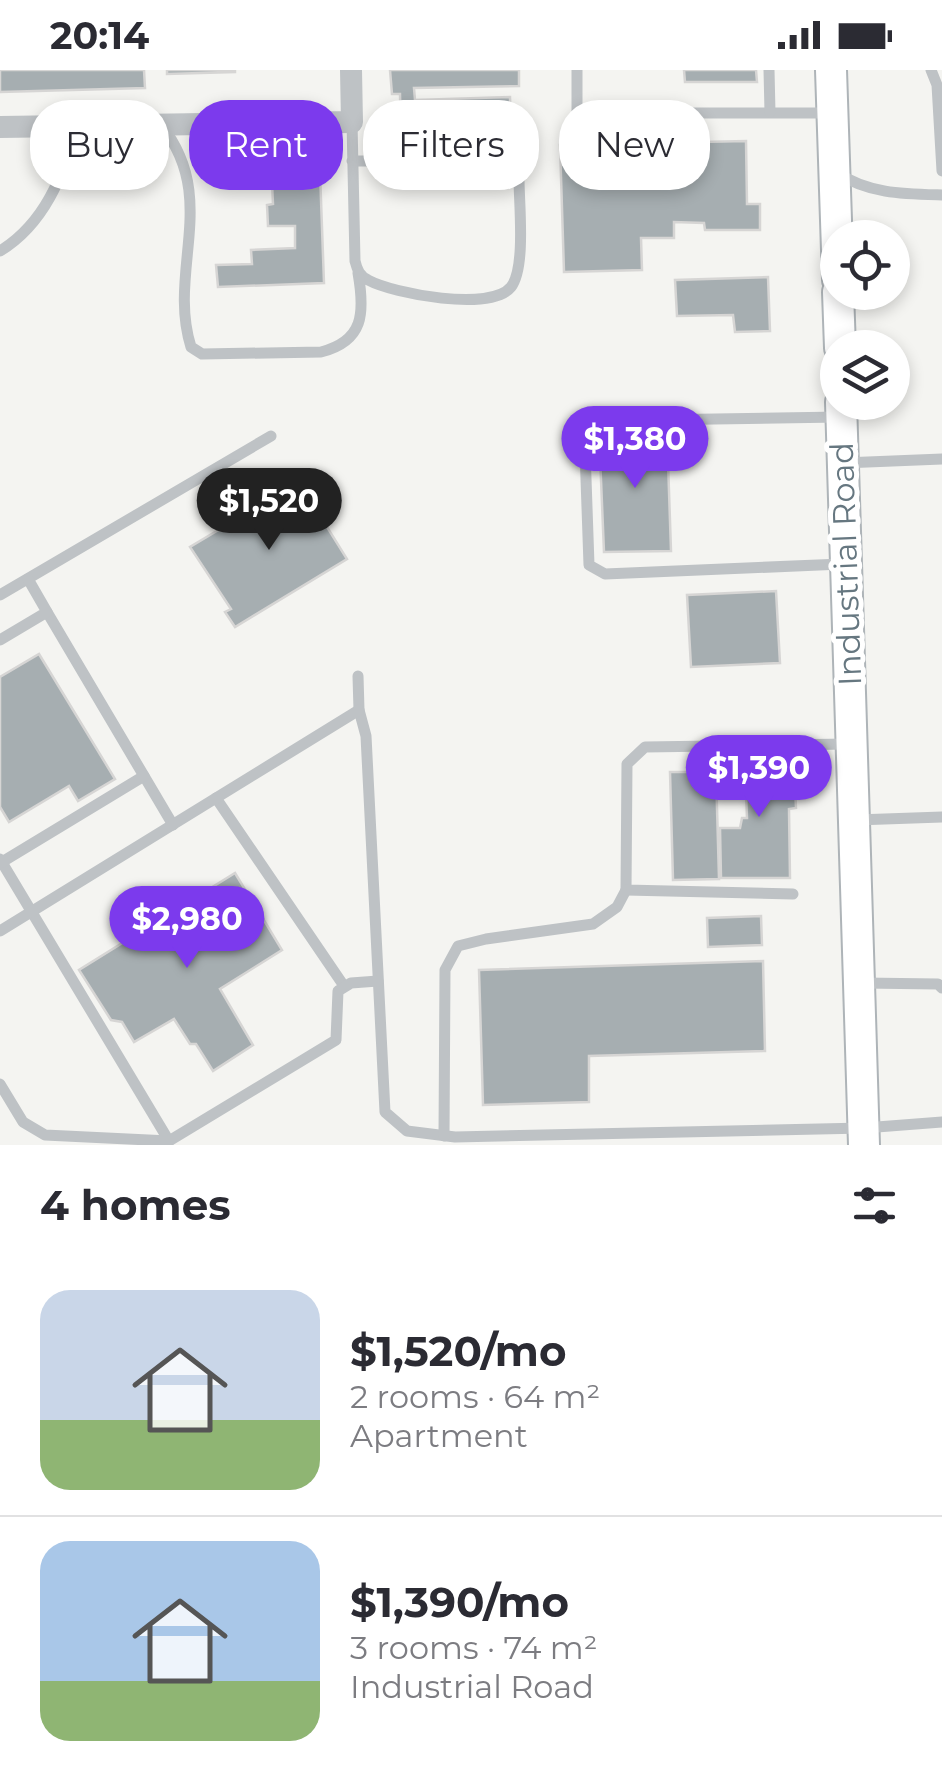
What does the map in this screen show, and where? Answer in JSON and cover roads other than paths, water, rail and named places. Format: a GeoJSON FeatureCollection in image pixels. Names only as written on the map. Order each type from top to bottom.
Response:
{"type":"FeatureCollection","features":[{"type":"Feature","properties":{"kind":"street"},"geometry":{"type":"LineString","coordinates":[[169,125],[352,122],[350,70]]}},
{"type":"Feature","properties":{"kind":"street"},"geometry":{"type":"LineString","coordinates":[[831,70],[836,220]]}},
{"type":"Feature","properties":{"kind":"street"},"geometry":{"type":"LineString","coordinates":[[0,128],[30,127]]}},
{"type":"Feature","properties":{"kind":"street","name":"Industrial Road"},"geometry":{"type":"LineString","coordinates":[[842,420],[864,1136]]}},
{"type":"Feature","properties":{"kind":"lane"},"geometry":{"type":"LineString","coordinates":[[577,70],[577,113],[832,114]]}},
{"type":"Feature","properties":{"kind":"lane"},"geometry":{"type":"LineString","coordinates":[[769,70],[770,112]]}},
{"type":"Feature","properties":{"kind":"lane"},"geometry":{"type":"LineString","coordinates":[[932,70],[942,172]]}},
{"type":"Feature","properties":{"kind":"lane"},"geometry":{"type":"LineString","coordinates":[[169,135],[176,143],[192,202],[184,320],[191,347],[202,354],[321,352],[338,348],[355,336],[358,328],[362,293],[352,122]]}},
{"type":"Feature","properties":{"kind":"lane"},"geometry":{"type":"LineString","coordinates":[[352,161],[494,161],[514,166],[520,178],[519,270],[508,291],[497,297],[449,300],[366,280],[358,271]]}},
{"type":"Feature","properties":{"kind":"lane"},"geometry":{"type":"LineString","coordinates":[[834,171],[854,184],[942,195]]}},
{"type":"Feature","properties":{"kind":"lane"},"geometry":{"type":"LineString","coordinates":[[0,251],[14,243],[42,215],[54,190]]}},
{"type":"Feature","properties":{"kind":"lane"},"geometry":{"type":"LineString","coordinates":[[820,412],[682,422],[664,418],[584,421],[589,565],[605,574],[846,564]]}},
{"type":"Feature","properties":{"kind":"lane"},"geometry":{"type":"LineString","coordinates":[[0,595],[271,436]]}},
{"type":"Feature","properties":{"kind":"lane"},"geometry":{"type":"LineString","coordinates":[[843,463],[942,460]]}},
{"type":"Feature","properties":{"kind":"lane"},"geometry":{"type":"LineString","coordinates":[[28,578],[173,825]]}},
{"type":"Feature","properties":{"kind":"lane"},"geometry":{"type":"LineString","coordinates":[[0,640],[48,612]]}},
{"type":"Feature","properties":{"kind":"lane"},"geometry":{"type":"LineString","coordinates":[[358,676],[359,710],[366,736],[385,1112],[407,1131],[444,1136],[864,1136],[942,1122]]}},
{"type":"Feature","properties":{"kind":"lane"},"geometry":{"type":"LineString","coordinates":[[0,931],[359,710]]}},
{"type":"Feature","properties":{"kind":"lane"},"geometry":{"type":"LineString","coordinates":[[444,1136],[445,970],[458,946],[486,938],[593,924],[617,908],[626,890],[627,764],[645,747],[852,744]]}},
{"type":"Feature","properties":{"kind":"lane"},"geometry":{"type":"LineString","coordinates":[[144,776],[1,861],[169,1141]]}},
{"type":"Feature","properties":{"kind":"lane"},"geometry":{"type":"LineString","coordinates":[[216,798],[344,986]]}},
{"type":"Feature","properties":{"kind":"lane"},"geometry":{"type":"LineString","coordinates":[[854,820],[942,818]]}},
{"type":"Feature","properties":{"kind":"lane"},"geometry":{"type":"LineString","coordinates":[[626,890],[793,894]]}},
{"type":"Feature","properties":{"kind":"lane"},"geometry":{"type":"LineString","coordinates":[[0,1084],[23,1122],[46,1135],[169,1141],[336,1040],[338,991],[352,982],[378,981]]}},
{"type":"Feature","properties":{"kind":"lane"},"geometry":{"type":"LineString","coordinates":[[859,982],[938,984],[942,988]]}}]}
